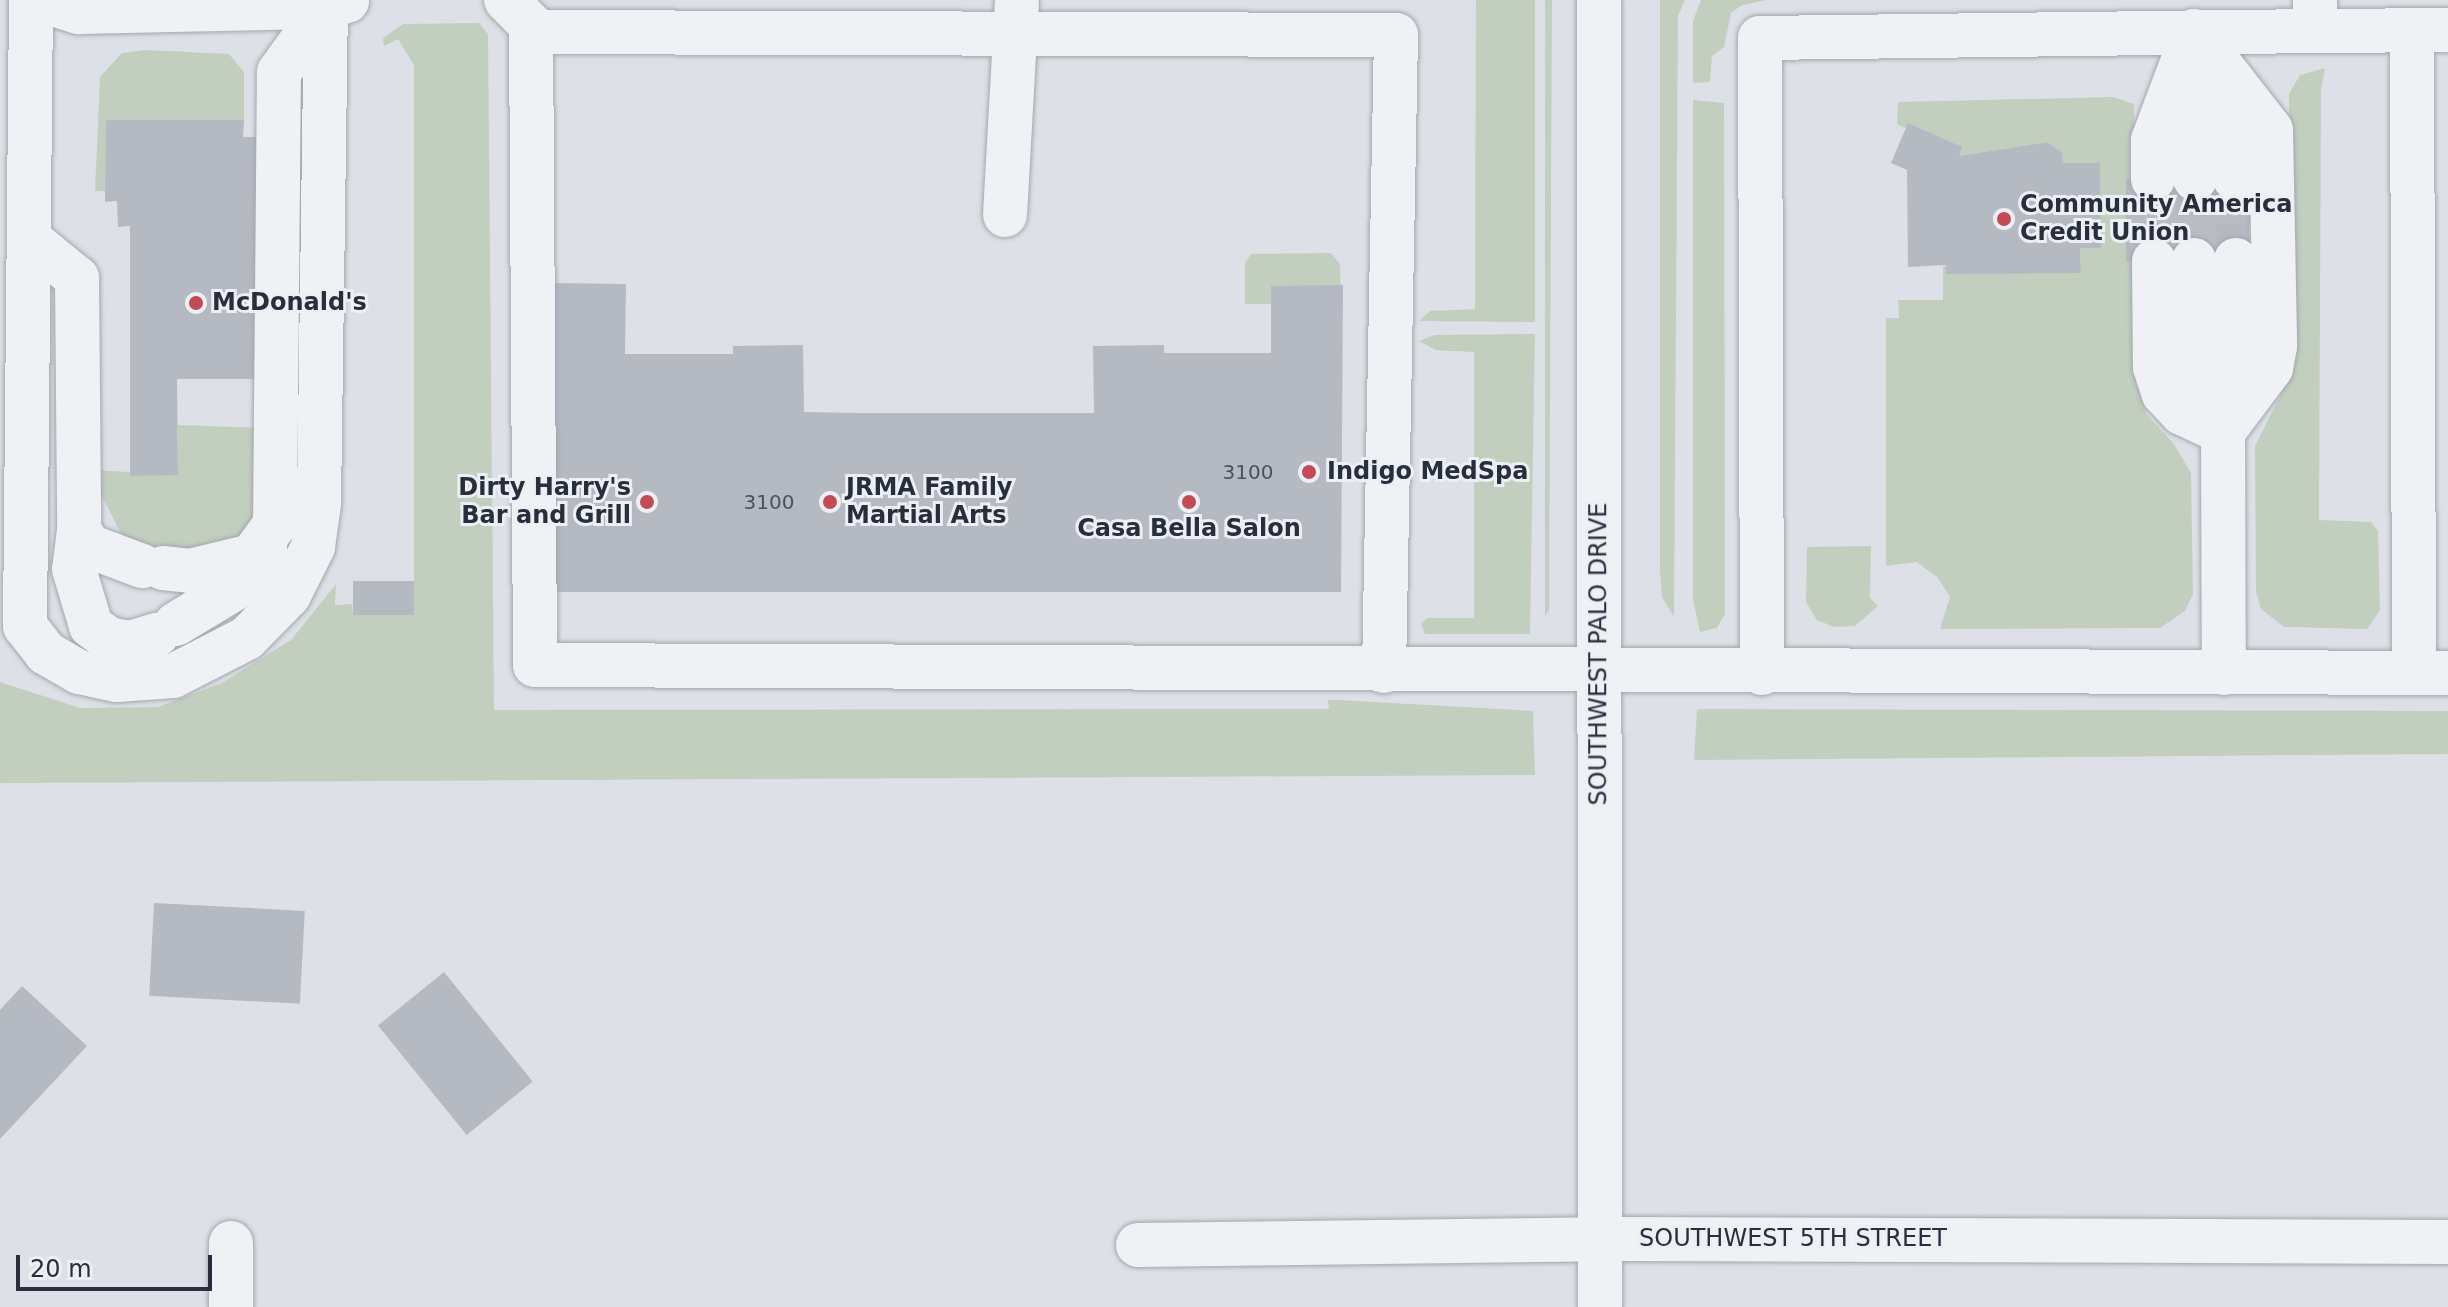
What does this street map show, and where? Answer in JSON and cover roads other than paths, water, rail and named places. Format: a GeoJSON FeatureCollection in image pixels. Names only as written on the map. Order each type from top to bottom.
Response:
{"type":"FeatureCollection","features":[{"type":"Feature","properties":{"kind":"street"},"geometry":{"type":"LineString","coordinates":[[31,0],[29,239],[12,632],[79,672],[117,680],[173,676],[247,638],[289,595],[313,547],[319,503],[338,4]]}},
{"type":"Feature","properties":{"kind":"street"},"geometry":{"type":"LineString","coordinates":[[41,0],[79,12],[338,4]]}},
{"type":"Feature","properties":{"kind":"street","name":"SOUTHWEST PALO DRIVE"},"geometry":{"type":"LineString","coordinates":[[1599,0],[1600,1307]]}},
{"type":"Feature","properties":{"kind":"street"},"geometry":{"type":"LineString","coordinates":[[29,239],[77,278],[79,530],[74,569],[91,626],[109,639],[130,643],[166,630],[242,584],[260,567],[275,524],[279,72],[338,4]]}},
{"type":"Feature","properties":{"kind":"street"},"geometry":{"type":"LineString","coordinates":[[1384,671],[1396,35],[1017,15],[519,16],[535,665],[1599,673],[1762,673],[2431,673],[2430,30],[2315,16],[2194,31],[1760,38],[1762,673]]}},
{"type":"Feature","properties":{"kind":"street"},"geometry":{"type":"LineString","coordinates":[[1005,215],[1017,15]]}},
{"type":"Feature","properties":{"kind":"street"},"geometry":{"type":"LineString","coordinates":[[2194,31],[2235,131],[2194,179],[2153,140],[2194,31]]}},
{"type":"Feature","properties":{"kind":"street"},"geometry":{"type":"LineString","coordinates":[[2194,31],[2271,130],[2275,346],[2271,368],[2223,432]]}},
{"type":"Feature","properties":{"kind":"street"},"geometry":{"type":"LineString","coordinates":[[2223,432],[2182,413],[2164,394],[2155,367],[2195,260],[2237,364],[2223,432],[2224,673]]}},
{"type":"Feature","properties":{"kind":"street"},"geometry":{"type":"LineString","coordinates":[[79,530],[89,546],[153,567],[190,571],[252,556],[267,542]]}},
{"type":"Feature","properties":{"kind":"street","name":"SOUTHWEST 5TH STREET"},"geometry":{"type":"LineString","coordinates":[[1138,1245],[1601,1239],[2448,1242]]}},
{"type":"Feature","properties":{"kind":"street"},"geometry":{"type":"LineString","coordinates":[[231,1243],[231,1307]]}},
{"type":"Feature","properties":{"kind":"tunnel"},"geometry":{"type":"LineString","coordinates":[[2153,179],[2154,261]]}},
{"type":"Feature","properties":{"kind":"tunnel"},"geometry":{"type":"LineString","coordinates":[[2194,260],[2195,179]]}},
{"type":"Feature","properties":{"kind":"tunnel"},"geometry":{"type":"LineString","coordinates":[[2235,179],[2236,260]]}},
{"type":"Feature","properties":{"kind":"place","name":"Community America Credit Union"},"geometry":{"type":"Point","coordinates":[2004,219]}},
{"type":"Feature","properties":{"kind":"place","name":"McDonald's"},"geometry":{"type":"Point","coordinates":[196,303]}},
{"type":"Feature","properties":{"kind":"place","name":"Indigo MedSpa"},"geometry":{"type":"Point","coordinates":[1309,472]}},
{"type":"Feature","properties":{"kind":"place","name":"Dirty Harry's Bar and Grill"},"geometry":{"type":"Point","coordinates":[647,502]}},
{"type":"Feature","properties":{"kind":"place","name":"JRMA Family Martial Arts"},"geometry":{"type":"Point","coordinates":[830,502]}},
{"type":"Feature","properties":{"kind":"place","name":"Casa Bella Salon"},"geometry":{"type":"Point","coordinates":[1189,502]}}]}
